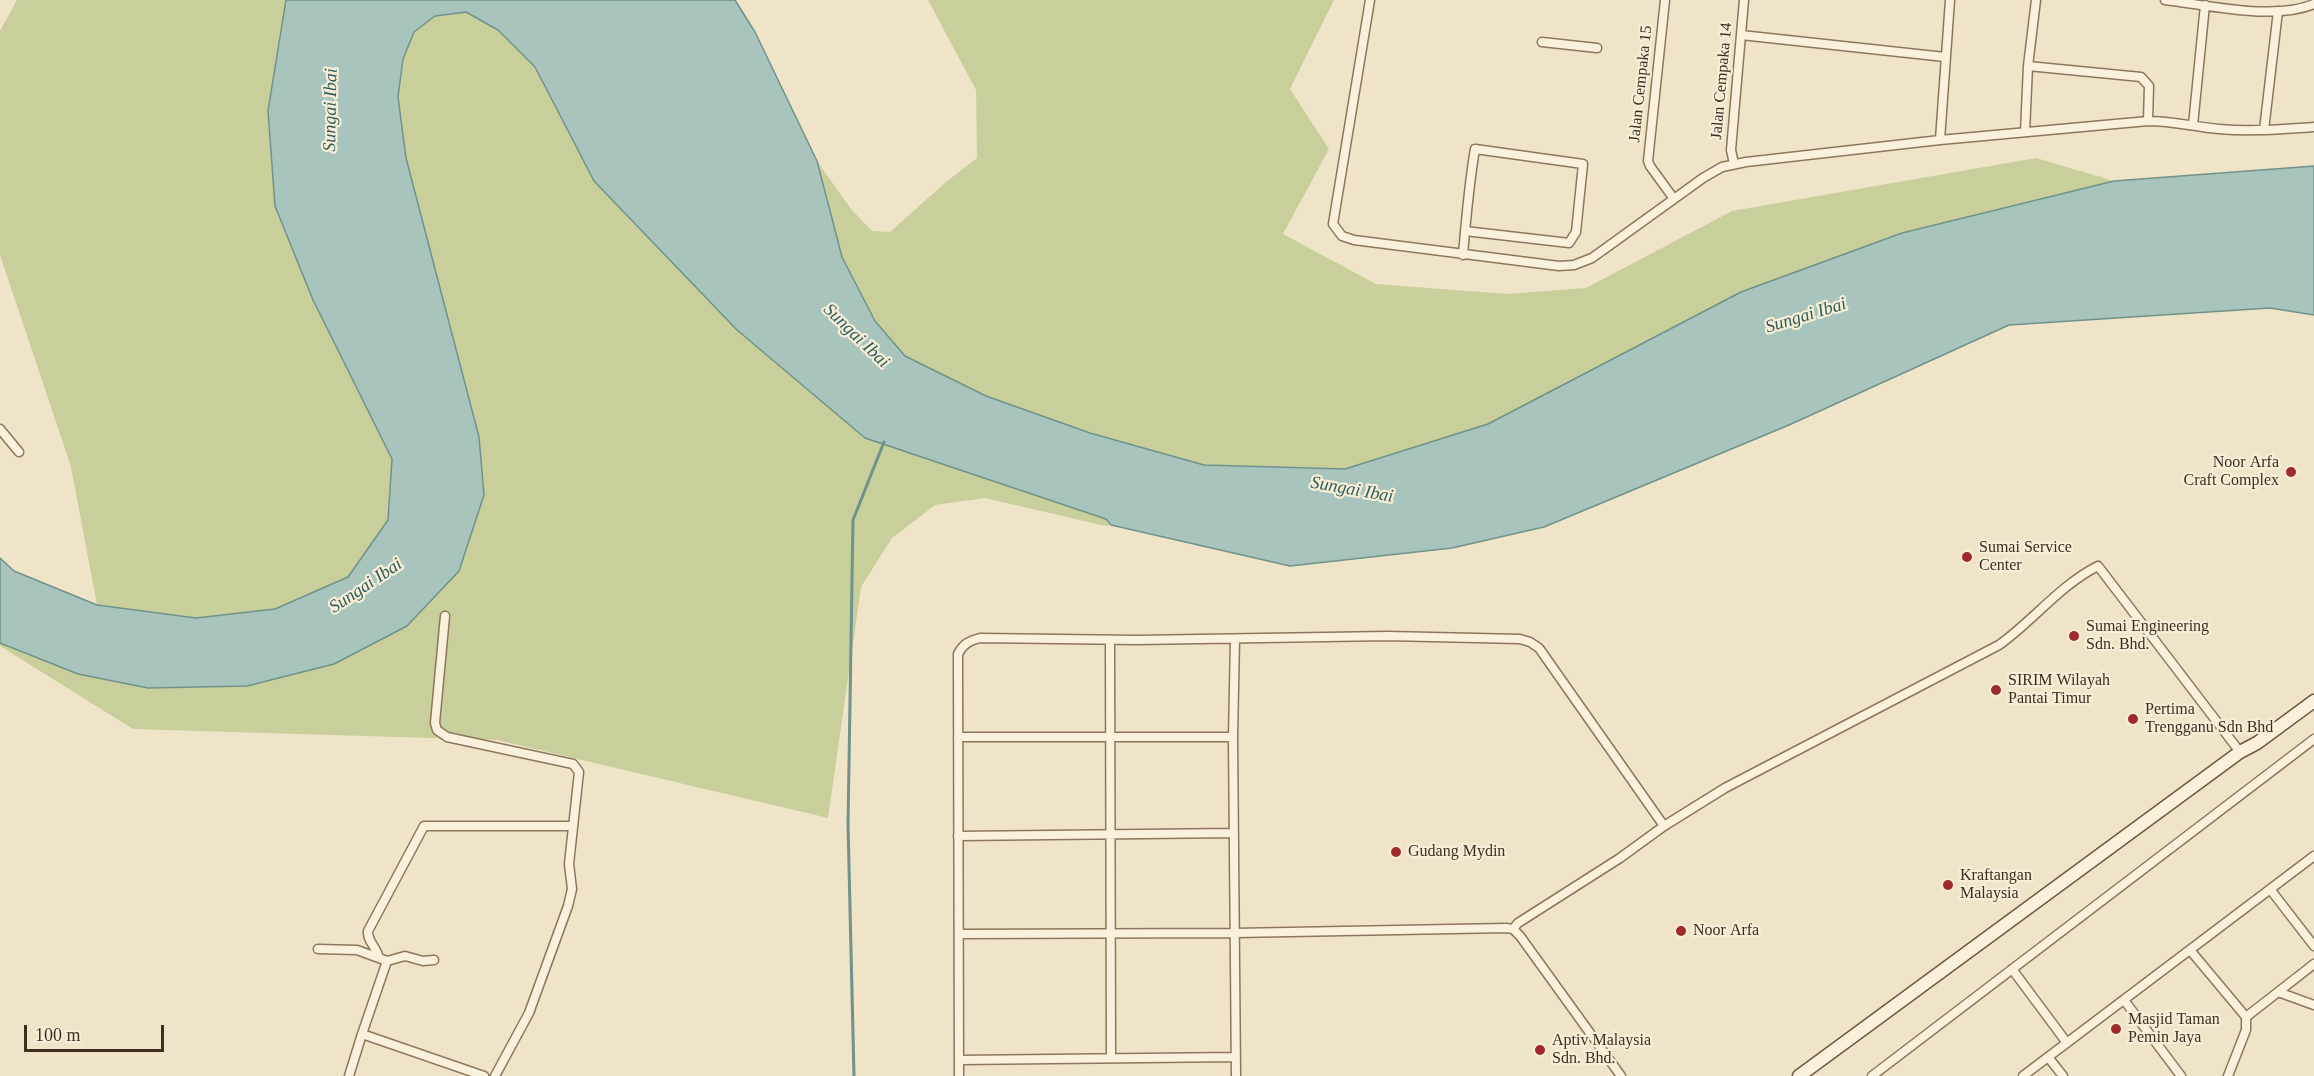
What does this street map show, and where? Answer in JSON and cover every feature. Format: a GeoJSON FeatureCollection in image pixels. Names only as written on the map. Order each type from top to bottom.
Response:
{"type":"FeatureCollection","features":[{"type":"Feature","properties":{"kind":"street"},"geometry":{"type":"LineString","coordinates":[[1370,0],[1333,224],[1342,236],[1354,240],[1463,255],[1559,266],[1588,260],[1703,178],[1722,167],[1734,164],[1940,140],[2148,121],[2177,122],[2218,129],[2264,130],[2314,127]]}},
{"type":"Feature","properties":{"kind":"street","name":"Jalan Cempaka 15"},"geometry":{"type":"LineString","coordinates":[[1665,0],[1648,161],[1674,199]]}},
{"type":"Feature","properties":{"kind":"street","name":"Jalan Cempaka 14"},"geometry":{"type":"LineString","coordinates":[[1734,164],[1731,150],[1744,0]]}},
{"type":"Feature","properties":{"kind":"street"},"geometry":{"type":"LineString","coordinates":[[1940,140],[1950,0]]}},
{"type":"Feature","properties":{"kind":"street"},"geometry":{"type":"LineString","coordinates":[[2025,132],[2028,66],[2036,0]]}},
{"type":"Feature","properties":{"kind":"street"},"geometry":{"type":"LineString","coordinates":[[2165,0],[2278,11],[2314,4]]}},
{"type":"Feature","properties":{"kind":"street"},"geometry":{"type":"LineString","coordinates":[[2289,0],[2289,10]]}},
{"type":"Feature","properties":{"kind":"street"},"geometry":{"type":"LineString","coordinates":[[2193,125],[2195,3]]}},
{"type":"Feature","properties":{"kind":"street"},"geometry":{"type":"LineString","coordinates":[[2264,130],[2278,11]]}},
{"type":"Feature","properties":{"kind":"street"},"geometry":{"type":"LineString","coordinates":[[1741,35],[1946,57]]}},
{"type":"Feature","properties":{"kind":"street"},"geometry":{"type":"LineString","coordinates":[[1542,42],[1597,48]]}},
{"type":"Feature","properties":{"kind":"street"},"geometry":{"type":"LineString","coordinates":[[2028,66],[2141,76],[2149,86],[2148,121]]}},
{"type":"Feature","properties":{"kind":"street"},"geometry":{"type":"LineString","coordinates":[[1463,255],[1465,231],[1475,149],[1583,164],[1576,232],[1569,243],[1465,231]]}},
{"type":"Feature","properties":{"kind":"street"},"geometry":{"type":"LineString","coordinates":[[0,429],[19,452]]}},
{"type":"Feature","properties":{"kind":"street"},"geometry":{"type":"LineString","coordinates":[[1513,929],[1518,923],[1620,858],[1664,826],[1736,782],[1999,645],[2019,632],[2075,579],[2098,566],[2240,752]]}},
{"type":"Feature","properties":{"kind":"street"},"geometry":{"type":"LineString","coordinates":[[445,616],[435,723],[437,730],[447,737],[573,764],[577,767],[580,779],[569,864],[572,890],[568,906],[530,1013],[495,1076]]}},
{"type":"Feature","properties":{"kind":"street"},"geometry":{"type":"LineString","coordinates":[[959,1076],[958,654],[962,646],[980,638],[1110,640],[1388,636],[1520,639],[1539,648],[1664,826]]}},
{"type":"Feature","properties":{"kind":"street"},"geometry":{"type":"LineString","coordinates":[[1235,639],[1233,737],[1236,1076]]}},
{"type":"Feature","properties":{"kind":"street"},"geometry":{"type":"LineString","coordinates":[[1110,640],[1111,1058]]}},
{"type":"Feature","properties":{"kind":"street"},"geometry":{"type":"LineString","coordinates":[[2240,752],[2253,738],[2314,691]]}},
{"type":"Feature","properties":{"kind":"street"},"geometry":{"type":"LineString","coordinates":[[1799,1076],[2314,700]]}},
{"type":"Feature","properties":{"kind":"street"},"geometry":{"type":"LineString","coordinates":[[958,737],[1233,737]]}},
{"type":"Feature","properties":{"kind":"street"},"geometry":{"type":"LineString","coordinates":[[1872,1076],[2314,739]]}},
{"type":"Feature","properties":{"kind":"street"},"geometry":{"type":"LineString","coordinates":[[348,1076],[383,960],[369,939],[368,931],[424,826],[573,826]]}},
{"type":"Feature","properties":{"kind":"street"},"geometry":{"type":"LineString","coordinates":[[958,836],[1234,833]]}},
{"type":"Feature","properties":{"kind":"street"},"geometry":{"type":"LineString","coordinates":[[2024,1076],[2314,856]]}},
{"type":"Feature","properties":{"kind":"street"},"geometry":{"type":"LineString","coordinates":[[2270,890],[2314,946]]}},
{"type":"Feature","properties":{"kind":"street"},"geometry":{"type":"LineString","coordinates":[[959,934],[1513,929],[1622,1076]]}},
{"type":"Feature","properties":{"kind":"street"},"geometry":{"type":"LineString","coordinates":[[318,949],[357,950],[383,960],[405,956],[423,961],[434,960]]}},
{"type":"Feature","properties":{"kind":"street"},"geometry":{"type":"LineString","coordinates":[[2190,950],[2246,1017],[2246,1030],[2229,1076]]}},
{"type":"Feature","properties":{"kind":"street"},"geometry":{"type":"LineString","coordinates":[[2246,1017],[2314,964]]}},
{"type":"Feature","properties":{"kind":"street"},"geometry":{"type":"LineString","coordinates":[[2012,969],[2067,1044]]}},
{"type":"Feature","properties":{"kind":"street"},"geometry":{"type":"LineString","coordinates":[[2278,992],[2314,1005]]}},
{"type":"Feature","properties":{"kind":"street"},"geometry":{"type":"LineString","coordinates":[[2124,1000],[2181,1076]]}},
{"type":"Feature","properties":{"kind":"street"},"geometry":{"type":"LineString","coordinates":[[362,1034],[484,1076]]}},
{"type":"Feature","properties":{"kind":"street"},"geometry":{"type":"LineString","coordinates":[[959,1060],[1236,1057]]}},
{"type":"Feature","properties":{"kind":"street"},"geometry":{"type":"LineString","coordinates":[[2049,1057],[2063,1076]]}},
{"type":"Feature","properties":{"kind":"green space"},"geometry":{"type":"Polygon","coordinates":[[[17,0],[286,0],[268,111],[275,206],[313,300],[392,459],[388,520],[348,577],[274,609],[196,618],[97,605],[71,467],[0,255],[0,31],[17,0]]]}},
{"type":"Feature","properties":{"kind":"green space"},"geometry":{"type":"Polygon","coordinates":[[[928,0],[1334,0],[1290,89],[1329,149],[1283,234],[1376,284],[1507,294],[1586,288],[1732,211],[2036,158],[2114,181],[1902,233],[1741,292],[1488,424],[1345,469],[1204,465],[1090,433],[986,396],[905,356],[875,321],[842,257],[817,161],[851,209],[872,231],[890,232],[946,182],[977,158],[976,90],[928,0]]]}},
{"type":"Feature","properties":{"kind":"green space"},"geometry":{"type":"Polygon","coordinates":[[[466,12],[498,30],[536,67],[594,181],[737,330],[865,438],[1106,519],[1110,523],[1109,526],[1101,525],[985,498],[935,505],[892,538],[861,587],[828,818],[497,740],[133,729],[0,646],[0,643],[78,674],[147,688],[247,686],[334,664],[407,626],[459,571],[398,97],[403,59],[414,32],[435,16],[466,12]]]}},
{"type":"Feature","properties":{"kind":"water","name":"Sungai Ibai"},"geometry":{"type":"Polygon","coordinates":[[[286,0],[735,0],[755,32],[817,161],[842,257],[875,321],[905,356],[986,396],[1090,433],[1204,465],[1345,469],[1488,424],[1741,292],[1902,233],[2114,181],[2314,166],[2314,315],[2270,308],[2009,325],[1789,425],[1544,527],[1452,548],[1290,566],[1111,525],[1106,519],[865,438],[737,330],[594,181],[535,67],[498,30],[466,12],[435,16],[414,32],[403,59],[398,97],[406,158],[479,437],[484,495],[459,571],[407,626],[334,664],[247,686],[148,688],[78,674],[0,643],[0,558],[14,571],[97,605],[196,618],[275,609],[348,577],[388,520],[392,459],[313,300],[275,206],[268,111],[286,0]]]}},
{"type":"Feature","properties":{"kind":"waterway"},"geometry":{"type":"LineString","coordinates":[[854,1076],[848,824],[853,520],[884,442]]}},
{"type":"Feature","properties":{"kind":"place","name":"Noor Arfa Craft Complex"},"geometry":{"type":"Point","coordinates":[2291,472]}},
{"type":"Feature","properties":{"kind":"place","name":"Sumai Service Center"},"geometry":{"type":"Point","coordinates":[1967,557]}},
{"type":"Feature","properties":{"kind":"place","name":"Sumai Engineering Sdn. Bhd."},"geometry":{"type":"Point","coordinates":[2074,636]}},
{"type":"Feature","properties":{"kind":"place","name":"SIRIM Wilayah Pantai Timur"},"geometry":{"type":"Point","coordinates":[1996,690]}},
{"type":"Feature","properties":{"kind":"place","name":"Pertima Trengganu Sdn Bhd"},"geometry":{"type":"Point","coordinates":[2133,719]}},
{"type":"Feature","properties":{"kind":"place","name":"Gudang Mydin"},"geometry":{"type":"Point","coordinates":[1396,852]}},
{"type":"Feature","properties":{"kind":"place","name":"Kraftangan Malaysia"},"geometry":{"type":"Point","coordinates":[1948,885]}},
{"type":"Feature","properties":{"kind":"place","name":"Noor Arfa"},"geometry":{"type":"Point","coordinates":[1681,931]}},
{"type":"Feature","properties":{"kind":"place","name":"Masjid Taman Pemin Jaya"},"geometry":{"type":"Point","coordinates":[2116,1029]}},
{"type":"Feature","properties":{"kind":"place","name":"Aptiv Malaysia Sdn. Bhd."},"geometry":{"type":"Point","coordinates":[1540,1050]}}]}
